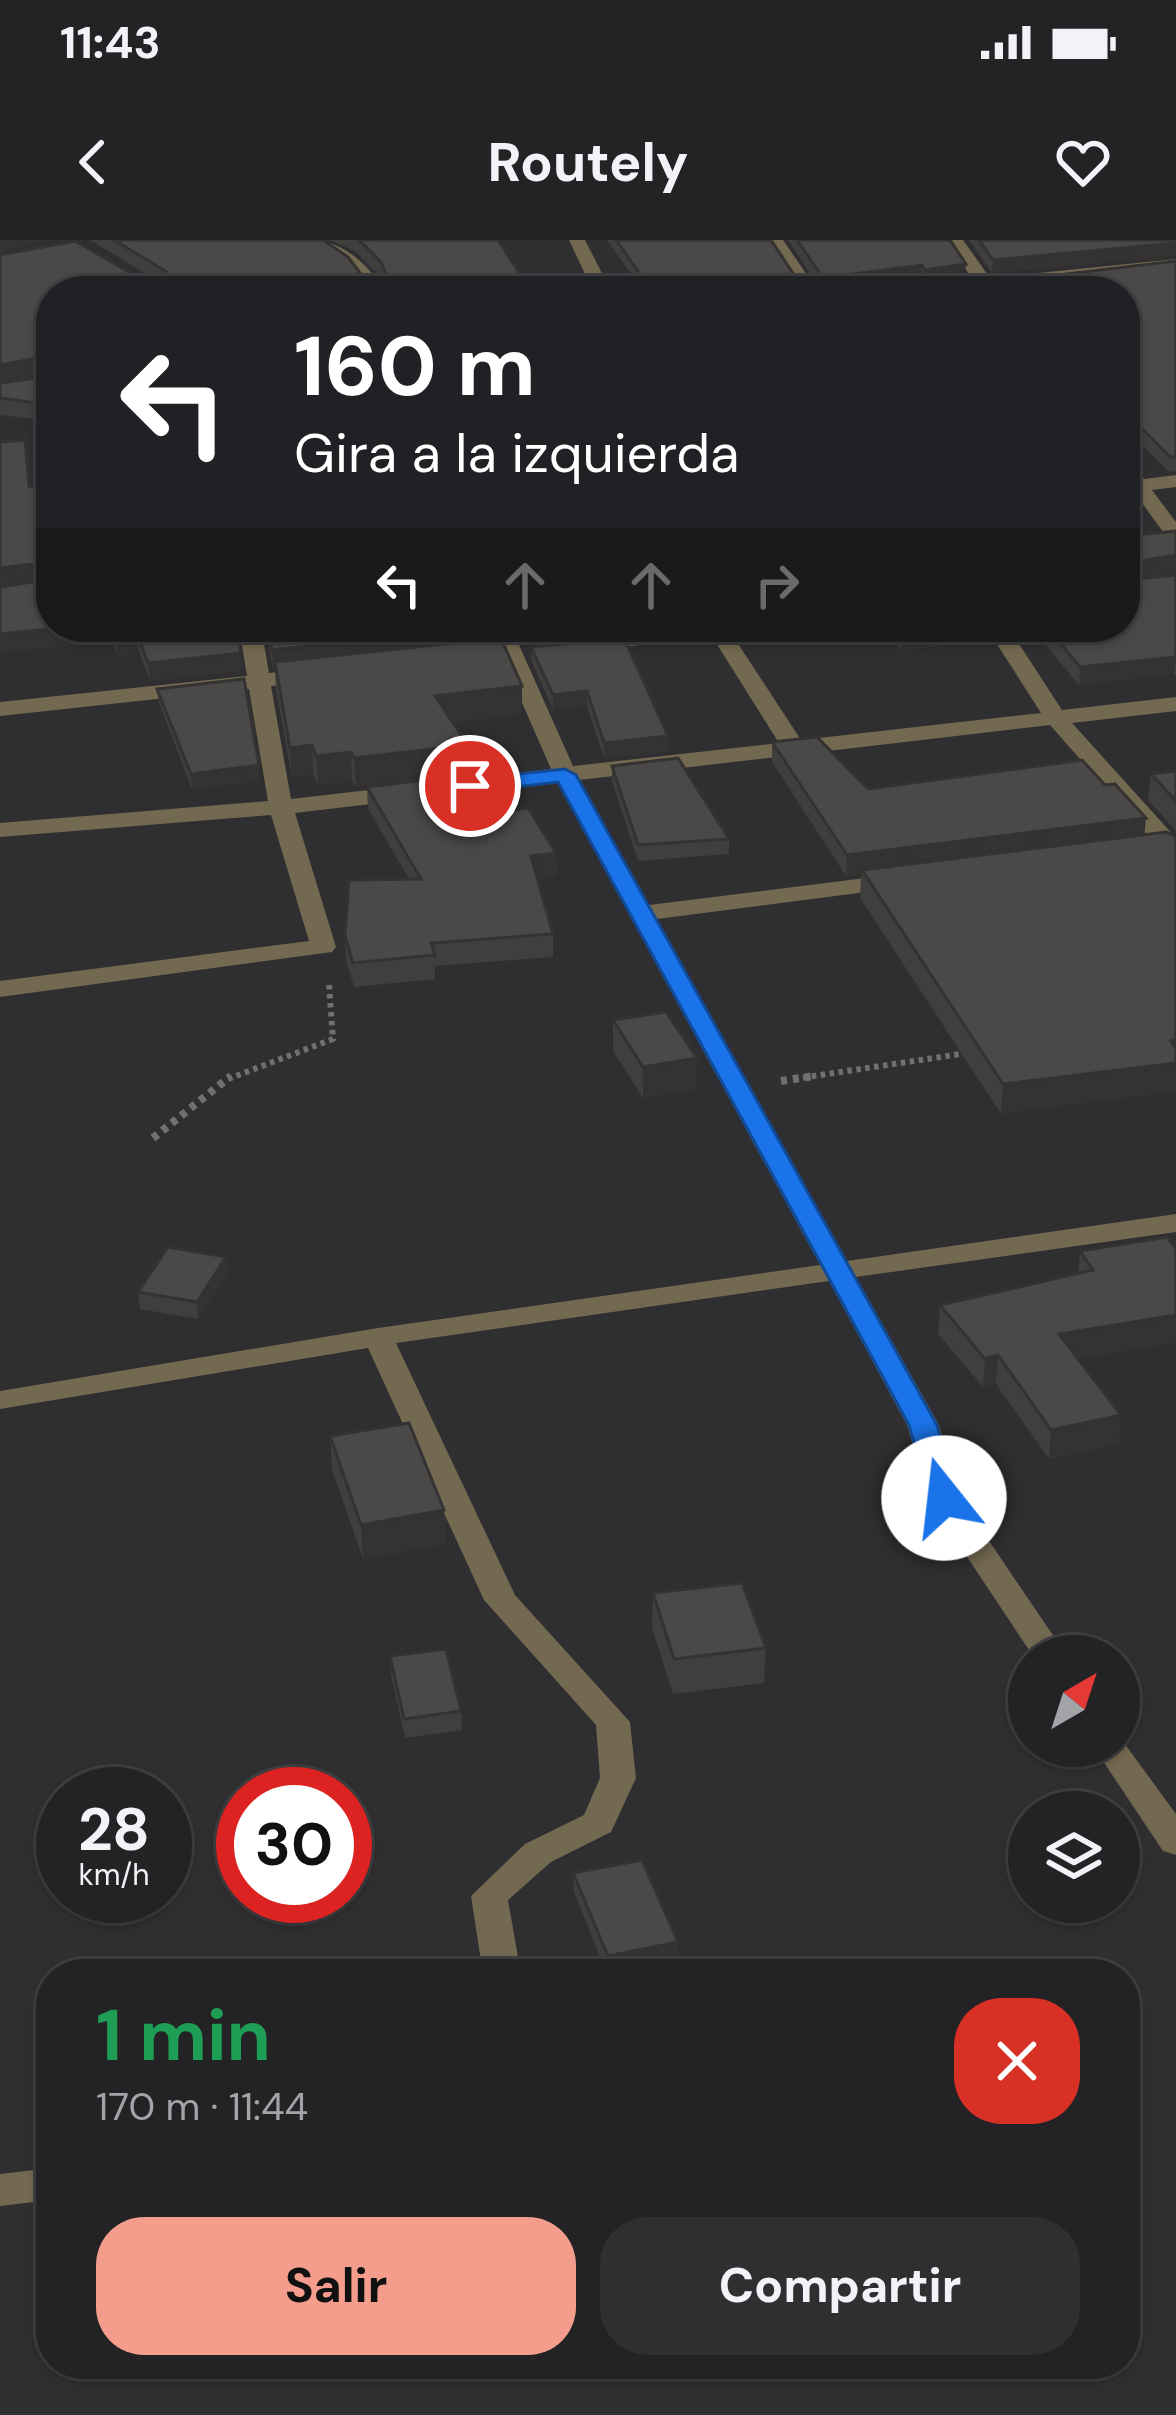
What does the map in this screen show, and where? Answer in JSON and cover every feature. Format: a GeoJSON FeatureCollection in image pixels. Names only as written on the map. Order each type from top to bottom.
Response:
{"type":"FeatureCollection","features":[{"type":"Feature","properties":{"kind":"street"},"geometry":{"type":"LineString","coordinates":[[315,240],[358,265],[366,276]]}},
{"type":"Feature","properties":{"kind":"street"},"geometry":{"type":"LineString","coordinates":[[577,240],[595,276]]}},
{"type":"Feature","properties":{"kind":"street"},"geometry":{"type":"LineString","coordinates":[[776,240],[799,276]]}},
{"type":"Feature","properties":{"kind":"street"},"geometry":{"type":"LineString","coordinates":[[954,240],[979,276]]}},
{"type":"Feature","properties":{"kind":"street"},"geometry":{"type":"LineString","coordinates":[[1165,240],[1176,253]]}},
{"type":"Feature","properties":{"kind":"street"},"geometry":{"type":"LineString","coordinates":[[1072,276],[1176,264]]}},
{"type":"Feature","properties":{"kind":"street"},"geometry":{"type":"LineString","coordinates":[[1140,485],[1176,482]]}},
{"type":"Feature","properties":{"kind":"street"},"geometry":{"type":"LineString","coordinates":[[1140,495],[1176,536]]}},
{"type":"Feature","properties":{"kind":"street"},"geometry":{"type":"LineString","coordinates":[[0,989],[323,947],[281,807],[252,642]]}},
{"type":"Feature","properties":{"kind":"street"},"geometry":{"type":"LineString","coordinates":[[514,642],[524,653],[565,775],[923,1425],[944,1498],[1036,1635]]}},
{"type":"Feature","properties":{"kind":"street"},"geometry":{"type":"LineString","coordinates":[[524,653],[622,642]]}},
{"type":"Feature","properties":{"kind":"street"},"geometry":{"type":"LineString","coordinates":[[726,642],[794,748]]}},
{"type":"Feature","properties":{"kind":"street"},"geometry":{"type":"LineString","coordinates":[[1007,642],[1055,717],[1167,849]]}},
{"type":"Feature","properties":{"kind":"street"},"geometry":{"type":"LineString","coordinates":[[0,709],[351,672]]}},
{"type":"Feature","properties":{"kind":"street"},"geometry":{"type":"LineString","coordinates":[[0,830],[281,807],[1176,704]]}},
{"type":"Feature","properties":{"kind":"street"},"geometry":{"type":"LineString","coordinates":[[641,913],[917,878]]}},
{"type":"Feature","properties":{"kind":"street"},"geometry":{"type":"LineString","coordinates":[[0,1400],[378,1337],[842,1275],[1176,1223]]}},
{"type":"Feature","properties":{"kind":"street"},"geometry":{"type":"LineString","coordinates":[[378,1337],[501,1600],[613,1722],[618,1778],[598,1823],[538,1853],[489,1896],[500,1959]]}},
{"type":"Feature","properties":{"kind":"street"},"geometry":{"type":"LineString","coordinates":[[1125,1767],[1176,1842]]}},
{"type":"Feature","properties":{"kind":"street"},"geometry":{"type":"LineString","coordinates":[[0,2190],[36,2186]]}},
{"type":"Feature","properties":{"kind":"path"},"geometry":{"type":"LineString","coordinates":[[153,1138],[234,1074],[333,1039],[323,947]]}},
{"type":"Feature","properties":{"kind":"path"},"geometry":{"type":"LineString","coordinates":[[728,1069],[786,1082],[970,1053]]}},
{"type":"Feature","properties":{"kind":"building"},"geometry":{"type":"Polygon","coordinates":[[[114,240],[323,240],[348,257],[362,276],[168,276],[114,240]]]}},
{"type":"Feature","properties":{"kind":"building"},"geometry":{"type":"Polygon","coordinates":[[[359,240],[498,240],[521,276],[387,276],[381,262],[359,240]]]}},
{"type":"Feature","properties":{"kind":"building"},"geometry":{"type":"Polygon","coordinates":[[[616,240],[771,240],[795,276],[641,276],[616,240]]]}},
{"type":"Feature","properties":{"kind":"building"},"geometry":{"type":"Polygon","coordinates":[[[797,240],[950,240],[966,264],[925,270],[922,265],[822,276],[797,240]]]}},
{"type":"Feature","properties":{"kind":"building"},"geometry":{"type":"Polygon","coordinates":[[[979,240],[1176,240],[1176,243],[993,260],[979,240]]]}},
{"type":"Feature","properties":{"kind":"building"},"geometry":{"type":"Polygon","coordinates":[[[75,241],[136,276],[36,276],[36,358],[0,365],[0,255],[75,241]]]}},
{"type":"Feature","properties":{"kind":"building"},"geometry":{"type":"Polygon","coordinates":[[[1176,261],[1176,457],[1170,457],[1140,426],[1140,276],[1050,276],[1176,261]]]}},
{"type":"Feature","properties":{"kind":"building"},"geometry":{"type":"Polygon","coordinates":[[[36,378],[36,403],[0,398],[0,383],[36,378]]]}},
{"type":"Feature","properties":{"kind":"building"},"geometry":{"type":"Polygon","coordinates":[[[25,440],[29,487],[36,487],[36,564],[0,568],[0,442],[25,440]]]}},
{"type":"Feature","properties":{"kind":"building"},"geometry":{"type":"Polygon","coordinates":[[[1176,531],[1176,555],[1140,561],[1140,535],[1176,531]]]}},
{"type":"Feature","properties":{"kind":"building"},"geometry":{"type":"Polygon","coordinates":[[[1176,575],[1176,657],[1080,667],[1059,642],[1140,642],[1140,579],[1176,575]]]}},
{"type":"Feature","properties":{"kind":"building"},"geometry":{"type":"Polygon","coordinates":[[[36,581],[36,630],[0,634],[0,587],[36,581]]]}},
{"type":"Feature","properties":{"kind":"building"},"geometry":{"type":"Polygon","coordinates":[[[140,642],[239,642],[241,653],[148,663],[140,642]]]}},
{"type":"Feature","properties":{"kind":"building"},"geometry":{"type":"Polygon","coordinates":[[[270,642],[345,642],[272,650],[270,642]]]}},
{"type":"Feature","properties":{"kind":"building"},"geometry":{"type":"Polygon","coordinates":[[[503,642],[522,686],[435,696],[468,745],[354,758],[351,752],[316,756],[312,745],[290,748],[275,662],[503,642]]]}},
{"type":"Feature","properties":{"kind":"building"},"geometry":{"type":"Polygon","coordinates":[[[626,642],[668,736],[604,743],[587,691],[553,695],[531,647],[626,642]]]}},
{"type":"Feature","properties":{"kind":"building"},"geometry":{"type":"Polygon","coordinates":[[[244,679],[259,765],[191,774],[157,689],[244,679]]]}},
{"type":"Feature","properties":{"kind":"building"},"geometry":{"type":"Polygon","coordinates":[[[817,737],[868,789],[1082,760],[1105,785],[1115,784],[1146,818],[847,855],[772,742],[817,737]]]}},
{"type":"Feature","properties":{"kind":"building"},"geometry":{"type":"Polygon","coordinates":[[[678,758],[729,839],[638,845],[612,766],[678,758]]]}},
{"type":"Feature","properties":{"kind":"building"},"geometry":{"type":"Polygon","coordinates":[[[1176,771],[1176,801],[1151,774],[1176,771]]]}},
{"type":"Feature","properties":{"kind":"building"},"geometry":{"type":"Polygon","coordinates":[[[483,773],[508,811],[528,808],[556,853],[531,856],[553,934],[431,943],[435,955],[353,963],[345,936],[349,880],[421,879],[367,787],[483,773]]]}},
{"type":"Feature","properties":{"kind":"building"},"geometry":{"type":"Polygon","coordinates":[[[1166,832],[1176,836],[1176,1040],[1171,1041],[1176,1063],[1003,1084],[862,870],[1166,832]]]}},
{"type":"Feature","properties":{"kind":"building"},"geometry":{"type":"Polygon","coordinates":[[[666,1012],[697,1058],[643,1067],[613,1020],[666,1012]]]}},
{"type":"Feature","properties":{"kind":"building"},"geometry":{"type":"Polygon","coordinates":[[[1167,1237],[1176,1249],[1176,1315],[1059,1334],[1121,1415],[1051,1430],[998,1355],[985,1359],[940,1305],[1093,1270],[1080,1251],[1167,1237]]]}},
{"type":"Feature","properties":{"kind":"building"},"geometry":{"type":"Polygon","coordinates":[[[168,1247],[226,1257],[197,1302],[138,1292],[168,1247]]]}},
{"type":"Feature","properties":{"kind":"building"},"geometry":{"type":"Polygon","coordinates":[[[409,1423],[444,1510],[361,1525],[330,1436],[409,1423]]]}},
{"type":"Feature","properties":{"kind":"building"},"geometry":{"type":"Polygon","coordinates":[[[742,1583],[766,1648],[674,1659],[653,1593],[742,1583]]]}},
{"type":"Feature","properties":{"kind":"building"},"geometry":{"type":"Polygon","coordinates":[[[446,1649],[461,1711],[404,1719],[390,1656],[446,1649]]]}},
{"type":"Feature","properties":{"kind":"building"},"geometry":{"type":"Polygon","coordinates":[[[642,1860],[678,1942],[608,1956],[573,1873],[642,1860]]]}},
{"type":"Feature","properties":{"kind":"route"},"geometry":{"type":"LineString","coordinates":[[470,786],[565,775],[923,1425],[944,1498]]}}]}
